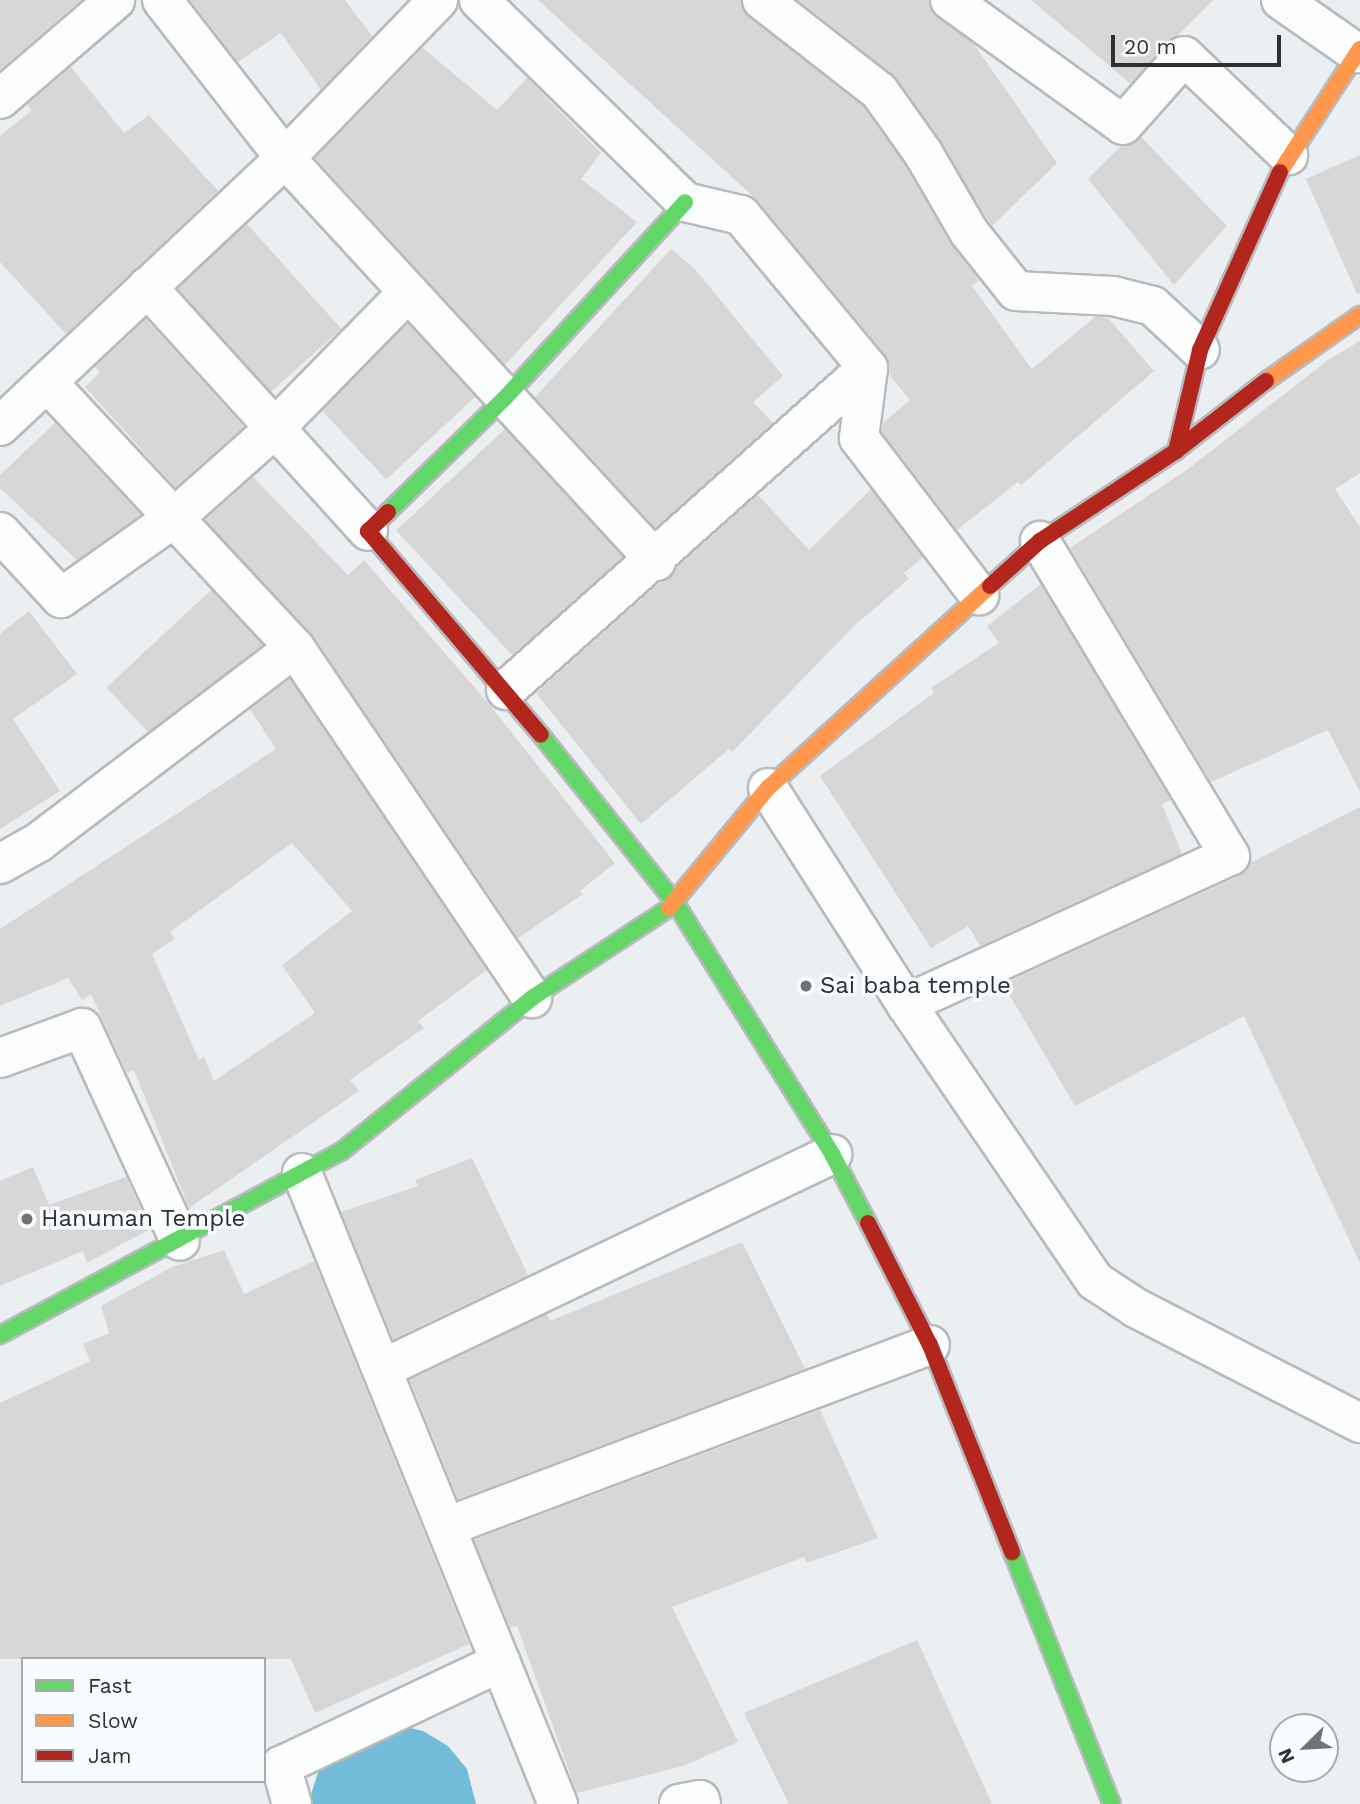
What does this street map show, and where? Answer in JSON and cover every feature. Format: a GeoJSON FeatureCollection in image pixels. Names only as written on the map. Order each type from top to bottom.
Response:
{"type":"FeatureCollection","features":[{"type":"Feature","properties":{"kind":"street"},"geometry":{"type":"LineString","coordinates":[[0,99],[115,0]]}},
{"type":"Feature","properties":{"kind":"street"},"geometry":{"type":"LineString","coordinates":[[162,0],[285,158],[407,294],[656,561]]}},
{"type":"Feature","properties":{"kind":"street"},"geometry":{"type":"LineString","coordinates":[[0,426],[285,158],[438,0]]}},
{"type":"Feature","properties":{"kind":"street"},"geometry":{"type":"LineString","coordinates":[[479,0],[685,202],[741,215],[868,368],[859,438],[979,595]]}},
{"type":"Feature","properties":{"kind":"street"},"geometry":{"type":"LineString","coordinates":[[762,0],[879,91],[923,153],[969,232],[1016,291],[1113,296],[1153,306],[1200,350]]}},
{"type":"Feature","properties":{"kind":"street"},"geometry":{"type":"LineString","coordinates":[[950,0],[1123,125],[1184,56],[1288,155]]}},
{"type":"Feature","properties":{"kind":"street"},"geometry":{"type":"LineString","coordinates":[[1176,451],[1200,350],[1288,155],[1359,51],[1281,0]]}},
{"type":"Feature","properties":{"kind":"street"},"geometry":{"type":"LineString","coordinates":[[368,531],[505,398],[685,202]]}},
{"type":"Feature","properties":{"kind":"street"},"geometry":{"type":"LineString","coordinates":[[147,287],[368,531],[506,690],[676,904],[832,1154],[930,1345],[1112,1804]]}},
{"type":"Feature","properties":{"kind":"street"},"geometry":{"type":"LineString","coordinates":[[0,532],[61,598],[175,517],[274,429],[407,294]]}},
{"type":"Feature","properties":{"kind":"street"},"geometry":{"type":"LineString","coordinates":[[0,1335],[180,1241],[342,1151],[532,998],[676,904],[768,788],[1040,541],[1176,451],[1316,342],[1360,315]]}},
{"type":"Feature","properties":{"kind":"street"},"geometry":{"type":"LineString","coordinates":[[506,690],[656,561],[868,368]]}},
{"type":"Feature","properties":{"kind":"street"},"geometry":{"type":"LineString","coordinates":[[47,382],[295,648],[532,998]]}},
{"type":"Feature","properties":{"kind":"street"},"geometry":{"type":"LineString","coordinates":[[906,1004],[1230,856],[1040,541]]}},
{"type":"Feature","properties":{"kind":"street"},"geometry":{"type":"LineString","coordinates":[[0,864],[39,842],[295,648]]}},
{"type":"Feature","properties":{"kind":"street"},"geometry":{"type":"LineString","coordinates":[[768,788],[906,1004],[1095,1281],[1136,1308],[1360,1423]]}},
{"type":"Feature","properties":{"kind":"street"},"geometry":{"type":"LineString","coordinates":[[0,1058],[82,1028],[180,1241]]}},
{"type":"Feature","properties":{"kind":"street"},"geometry":{"type":"LineString","coordinates":[[382,1369],[832,1154]]}},
{"type":"Feature","properties":{"kind":"street"},"geometry":{"type":"LineString","coordinates":[[302,1173],[558,1804]]}},
{"type":"Feature","properties":{"kind":"street"},"geometry":{"type":"LineString","coordinates":[[446,1527],[930,1345]]}},
{"type":"Feature","properties":{"kind":"street"},"geometry":{"type":"LineString","coordinates":[[292,1804],[281,1766],[501,1662]]}},
{"type":"Feature","properties":{"kind":"street"},"geometry":{"type":"LineString","coordinates":[[679,1804],[700,1800],[701,1804]]}},
{"type":"Feature","properties":{"kind":"water"},"geometry":{"type":"Polygon","coordinates":[[[395,1724],[423,1731],[448,1746],[467,1769],[476,1804],[308,1804],[321,1763],[395,1724]]]}},
{"type":"Feature","properties":{"kind":"building"},"geometry":{"type":"Polygon","coordinates":[[[0,0],[81,0],[0,70],[0,0]]]}},
{"type":"Feature","properties":{"kind":"building"},"geometry":{"type":"Polygon","coordinates":[[[190,0],[345,0],[372,36],[321,90],[281,33],[238,62],[190,0]]]}},
{"type":"Feature","properties":{"kind":"building"},"geometry":{"type":"Polygon","coordinates":[[[538,0],[741,0],[749,17],[863,106],[905,165],[950,243],[979,280],[972,286],[1032,369],[1095,317],[1108,318],[1154,371],[1021,485],[1018,482],[957,530],[882,432],[883,423],[910,400],[889,374],[885,354],[758,201],[538,0]]]}},
{"type":"Feature","properties":{"kind":"building"},"geometry":{"type":"Polygon","coordinates":[[[798,0],[929,0],[937,17],[973,43],[1057,163],[992,226],[897,78],[798,0]]]}},
{"type":"Feature","properties":{"kind":"building"},"geometry":{"type":"Polygon","coordinates":[[[1031,0],[1213,0],[1130,83],[1031,0]]]}},
{"type":"Feature","properties":{"kind":"building"},"geometry":{"type":"Polygon","coordinates":[[[423,48],[497,110],[527,78],[601,153],[581,179],[637,222],[505,365],[315,158],[423,48]]]}},
{"type":"Feature","properties":{"kind":"building"},"geometry":{"type":"Polygon","coordinates":[[[71,67],[124,133],[149,115],[218,191],[66,334],[0,262],[0,136],[32,110],[27,105],[71,67]]]}},
{"type":"Feature","properties":{"kind":"building"},"geometry":{"type":"Polygon","coordinates":[[[1141,137],[1227,226],[1174,285],[1088,179],[1120,147],[1141,137]]]}},
{"type":"Feature","properties":{"kind":"building"},"geometry":{"type":"Polygon","coordinates":[[[1360,155],[1360,293],[1357,294],[1306,179],[1360,155]]]}},
{"type":"Feature","properties":{"kind":"building"},"geometry":{"type":"Polygon","coordinates":[[[247,224],[341,329],[271,392],[176,288],[247,224]]]}},
{"type":"Feature","properties":{"kind":"building"},"geometry":{"type":"Polygon","coordinates":[[[671,249],[694,268],[783,376],[753,402],[773,423],[655,528],[535,397],[671,249]]]}},
{"type":"Feature","properties":{"kind":"building"},"geometry":{"type":"Polygon","coordinates":[[[146,319],[244,427],[175,487],[85,387],[100,372],[95,367],[146,319]]]}},
{"type":"Feature","properties":{"kind":"building"},"geometry":{"type":"Polygon","coordinates":[[[408,324],[476,396],[386,480],[319,407],[408,324]]]}},
{"type":"Feature","properties":{"kind":"building"},"geometry":{"type":"Polygon","coordinates":[[[1360,341],[1360,473],[1335,489],[1360,527],[1360,792],[1328,730],[1211,782],[1070,548],[1188,469],[1328,360],[1360,341]]]}},
{"type":"Feature","properties":{"kind":"building"},"geometry":{"type":"Polygon","coordinates":[[[55,423],[141,515],[77,560],[0,488],[0,475],[55,423]]]}},
{"type":"Feature","properties":{"kind":"building"},"geometry":{"type":"Polygon","coordinates":[[[505,429],[624,556],[515,658],[396,531],[505,429]]]}},
{"type":"Feature","properties":{"kind":"building"},"geometry":{"type":"Polygon","coordinates":[[[253,477],[348,575],[364,560],[489,704],[615,863],[580,891],[583,894],[518,938],[313,636],[205,520],[253,477]]]}},
{"type":"Feature","properties":{"kind":"building"},"geometry":{"type":"Polygon","coordinates":[[[871,489],[923,557],[904,573],[909,579],[855,625],[732,752],[729,749],[641,824],[536,693],[758,495],[809,550],[871,489]]]}},
{"type":"Feature","properties":{"kind":"building"},"geometry":{"type":"Polygon","coordinates":[[[1041,584],[1171,800],[1162,804],[1182,854],[980,946],[968,926],[931,948],[820,776],[934,693],[931,688],[999,643],[987,626],[1041,584]]]}},
{"type":"Feature","properties":{"kind":"building"},"geometry":{"type":"Polygon","coordinates":[[[211,590],[262,645],[158,742],[106,688],[211,590]]]}},
{"type":"Feature","properties":{"kind":"building"},"geometry":{"type":"Polygon","coordinates":[[[29,611],[77,674],[13,719],[60,791],[0,829],[0,634],[29,611]]]}},
{"type":"Feature","properties":{"kind":"building"},"geometry":{"type":"Polygon","coordinates":[[[290,679],[487,970],[418,1021],[424,1028],[350,1080],[359,1091],[189,1208],[134,1070],[127,1073],[91,994],[82,1000],[68,978],[0,1006],[0,929],[276,749],[250,709],[290,679]],[[292,843],[170,932],[175,939],[152,954],[199,1060],[204,1057],[214,1081],[315,1013],[282,965],[352,911],[292,843]]]}},
{"type":"Feature","properties":{"kind":"building"},"geometry":{"type":"Polygon","coordinates":[[[1360,807],[1360,1263],[1244,1016],[1075,1106],[1003,984],[1239,876],[1250,863],[1360,807]]]}},
{"type":"Feature","properties":{"kind":"building"},"geometry":{"type":"Polygon","coordinates":[[[472,1158],[528,1275],[393,1339],[341,1212],[418,1186],[415,1180],[472,1158]]]}},
{"type":"Feature","properties":{"kind":"building"},"geometry":{"type":"Polygon","coordinates":[[[33,1167],[49,1205],[126,1177],[150,1229],[87,1263],[83,1251],[0,1286],[0,1181],[33,1167]]]}},
{"type":"Feature","properties":{"kind":"building"},"geometry":{"type":"Polygon","coordinates":[[[742,1242],[805,1369],[458,1499],[410,1380],[547,1314],[550,1321],[742,1242]]]}},
{"type":"Feature","properties":{"kind":"building"},"geometry":{"type":"Polygon","coordinates":[[[224,1250],[244,1294],[314,1261],[469,1644],[315,1713],[291,1659],[0,1659],[0,1403],[90,1361],[83,1344],[109,1333],[101,1306],[172,1267],[224,1250]]]}},
{"type":"Feature","properties":{"kind":"building"},"geometry":{"type":"Polygon","coordinates":[[[820,1410],[878,1538],[807,1563],[804,1557],[672,1607],[738,1742],[683,1766],[577,1793],[517,1626],[510,1628],[474,1540],[820,1410]]]}},
{"type":"Feature","properties":{"kind":"building"},"geometry":{"type":"Polygon","coordinates":[[[917,1640],[992,1804],[789,1804],[744,1713],[917,1640]]]}},
{"type":"Feature","properties":{"kind":"traffic: fast"},"geometry":{"type":"LineString","coordinates":[[388,512],[505,398],[685,202]]}},
{"type":"Feature","properties":{"kind":"traffic: fast"},"geometry":{"type":"LineString","coordinates":[[541,735],[676,904],[832,1154],[868,1223]]}},
{"type":"Feature","properties":{"kind":"traffic: fast"},"geometry":{"type":"LineString","coordinates":[[0,1335],[342,1151],[532,998],[669,908]]}},
{"type":"Feature","properties":{"kind":"traffic: fast"},"geometry":{"type":"LineString","coordinates":[[1012,1552],[1112,1804]]}},
{"type":"Feature","properties":{"kind":"traffic: slow"},"geometry":{"type":"LineString","coordinates":[[1280,172],[1360,49]]}},
{"type":"Feature","properties":{"kind":"traffic: slow"},"geometry":{"type":"LineString","coordinates":[[1266,381],[1360,315]]}},
{"type":"Feature","properties":{"kind":"traffic: slow"},"geometry":{"type":"LineString","coordinates":[[669,908],[768,788],[990,586]]}},
{"type":"Feature","properties":{"kind":"traffic: jam"},"geometry":{"type":"LineString","coordinates":[[1176,451],[1200,350],[1280,172]]}},
{"type":"Feature","properties":{"kind":"traffic: jam"},"geometry":{"type":"LineString","coordinates":[[990,586],[1040,541],[1176,451],[1266,381]]}},
{"type":"Feature","properties":{"kind":"traffic: jam"},"geometry":{"type":"LineString","coordinates":[[388,512],[368,531],[541,735]]}},
{"type":"Feature","properties":{"kind":"traffic: jam"},"geometry":{"type":"LineString","coordinates":[[868,1223],[930,1345],[1012,1552]]}},
{"type":"Feature","properties":{"kind":"place","name":"Sai baba temple"},"geometry":{"type":"Point","coordinates":[806,986]}},
{"type":"Feature","properties":{"kind":"place","name":"Hanuman Temple"},"geometry":{"type":"Point","coordinates":[27,1219]}}]}
